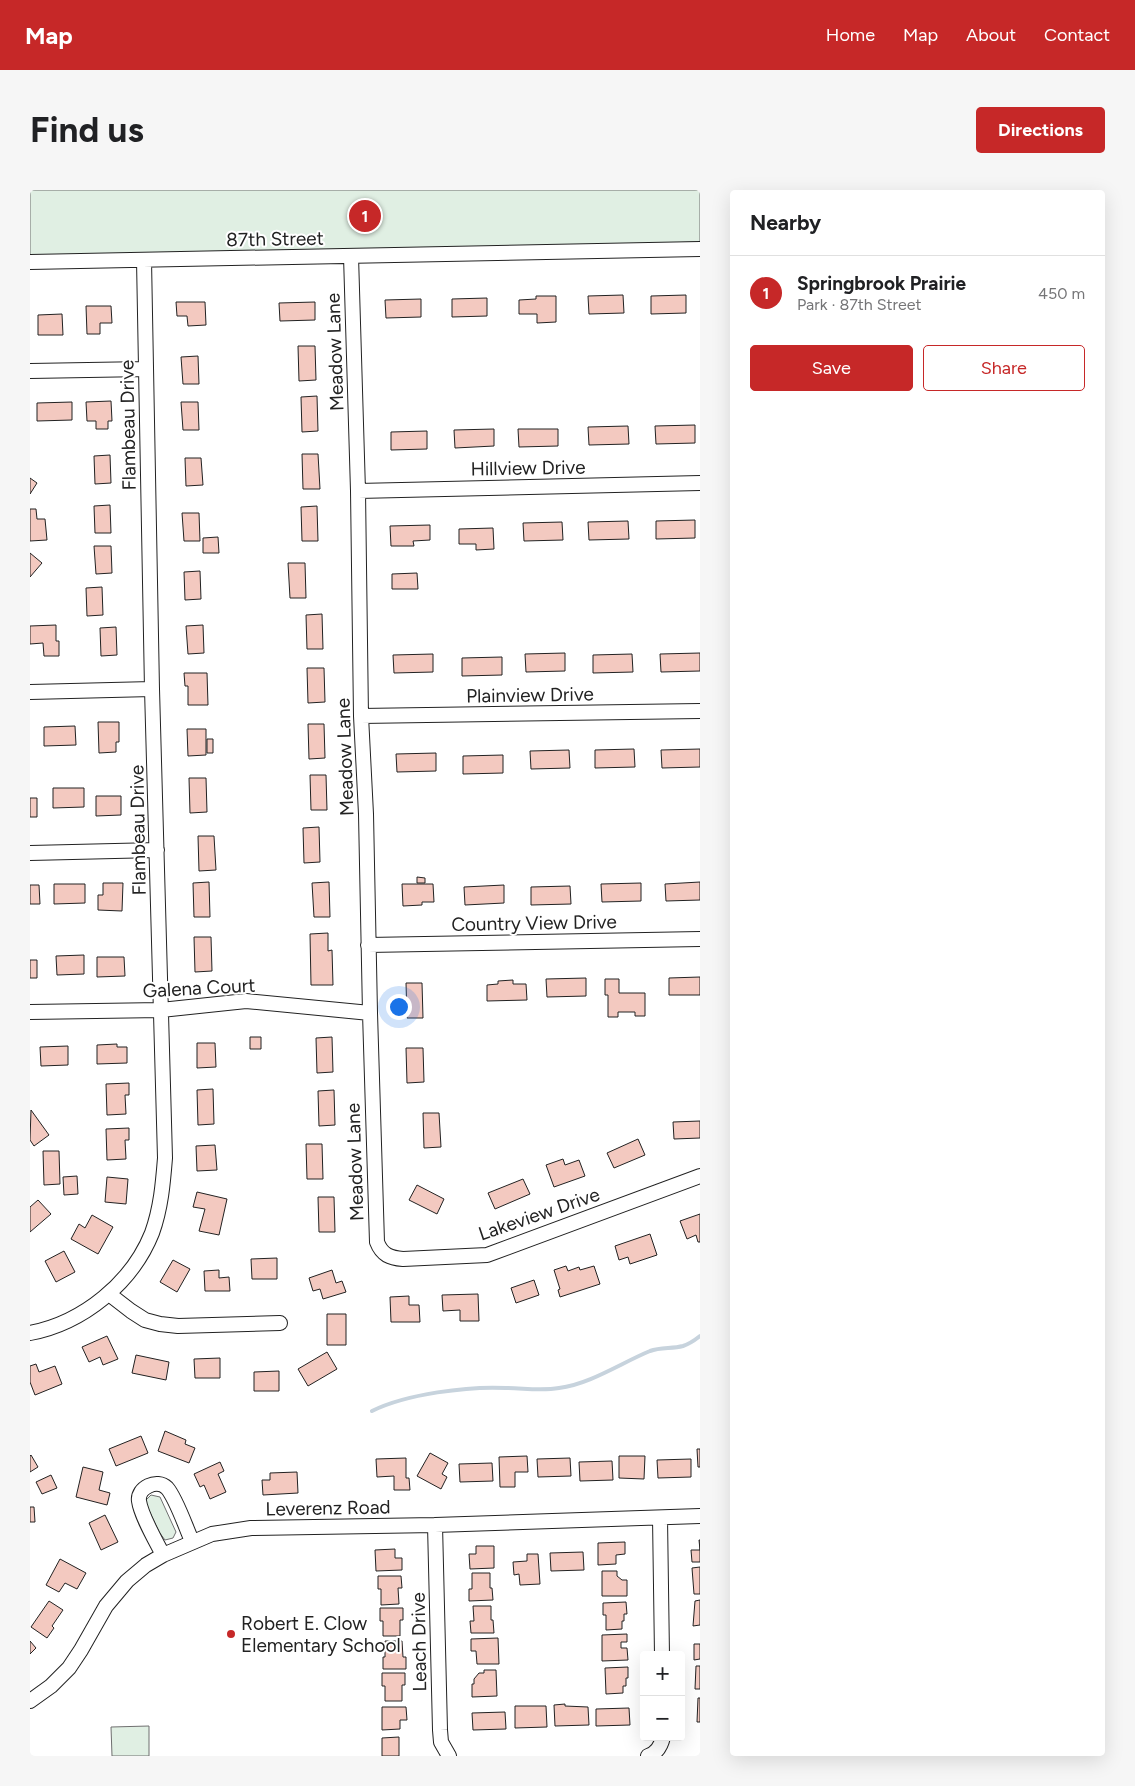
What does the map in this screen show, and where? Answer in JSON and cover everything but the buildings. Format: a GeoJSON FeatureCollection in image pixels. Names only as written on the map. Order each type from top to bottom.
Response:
{"type":"FeatureCollection","features":[{"type":"Feature","properties":{"kind":"street","name":"87th Street"},"geometry":{"type":"LineString","coordinates":[[30,262],[700,249]]}},
{"type":"Feature","properties":{"kind":"street","name":"Meadow Lane"},"geometry":{"type":"LineString","coordinates":[[351,256],[375,1231],[376,1242],[384,1255]]}},
{"type":"Feature","properties":{"kind":"street","name":"Flambeau Drive"},"geometry":{"type":"LineString","coordinates":[[30,1333],[71,1319],[109,1294],[133,1266],[151,1233],[162,1194],[165,1158],[152,689],[144,260]]}},
{"type":"Feature","properties":{"kind":"street"},"geometry":{"type":"LineString","coordinates":[[30,371],[146,369]]}},
{"type":"Feature","properties":{"kind":"street","name":"Hillview Drive"},"geometry":{"type":"LineString","coordinates":[[358,491],[700,483]]}},
{"type":"Feature","properties":{"kind":"street"},"geometry":{"type":"LineString","coordinates":[[30,692],[152,689]]}},
{"type":"Feature","properties":{"kind":"street","name":"Plainview Drive"},"geometry":{"type":"LineString","coordinates":[[361,716],[700,711]]}},
{"type":"Feature","properties":{"kind":"street"},"geometry":{"type":"LineString","coordinates":[[30,853],[157,850]]}},
{"type":"Feature","properties":{"kind":"street","name":"Country View Drive"},"geometry":{"type":"LineString","coordinates":[[368,945],[700,939]]}},
{"type":"Feature","properties":{"kind":"street","name":"Galena Court"},"geometry":{"type":"LineString","coordinates":[[30,1012],[161,1010],[246,1001],[370,1013]]}},
{"type":"Feature","properties":{"kind":"street","name":"Lakeview Drive"},"geometry":{"type":"LineString","coordinates":[[384,1255],[403,1259],[487,1255],[700,1176]]}},
{"type":"Feature","properties":{"kind":"street"},"geometry":{"type":"LineString","coordinates":[[109,1294],[145,1320],[160,1324],[178,1326],[280,1323]]}},
{"type":"Feature","properties":{"kind":"street"},"geometry":{"type":"LineString","coordinates":[[162,1555],[139,1502],[141,1492],[146,1487],[158,1484],[167,1488],[192,1541]]}},
{"type":"Feature","properties":{"kind":"street","name":"Leverenz Road"},"geometry":{"type":"LineString","coordinates":[[30,1701],[51,1686],[68,1668],[81,1650],[106,1606],[117,1592],[146,1565],[162,1555],[212,1534],[251,1528],[435,1525],[700,1516]]}},
{"type":"Feature","properties":{"kind":"street"},"geometry":{"type":"LineString","coordinates":[[660,1518],[662,1651]]}},
{"type":"Feature","properties":{"kind":"street","name":"Leach Drive"},"geometry":{"type":"LineString","coordinates":[[435,1525],[440,1730],[441,1742],[449,1756]]}},
{"type":"Feature","properties":{"kind":"street"},"geometry":{"type":"LineString","coordinates":[[648,1756],[657,1750],[662,1741]]}},
{"type":"Feature","properties":{"kind":"green space"},"geometry":{"type":"Polygon","coordinates":[[[30,190],[700,190],[700,242],[30,260],[30,190]]]}},
{"type":"Feature","properties":{"kind":"green space"},"geometry":{"type":"Polygon","coordinates":[[[151,1495],[160,1497],[176,1532],[173,1538],[165,1540],[159,1532],[146,1504],[146,1500],[151,1495]]]}},
{"type":"Feature","properties":{"kind":"green space"},"geometry":{"type":"Polygon","coordinates":[[[149,1726],[149,1756],[112,1756],[111,1727],[149,1726]]]}},
{"type":"Feature","properties":{"kind":"waterway"},"geometry":{"type":"LineString","coordinates":[[372,1411],[402,1400],[438,1392],[474,1388],[546,1389],[571,1386],[594,1378],[650,1351],[683,1346],[700,1336]]}},
{"type":"Feature","properties":{"kind":"place","name":"Springbrook Prairie"},"geometry":{"type":"Point","coordinates":[365,216]}},
{"type":"Feature","properties":{"kind":"place","name":"Robert E. Clow Elementary School"},"geometry":{"type":"Point","coordinates":[231,1634]}}]}
